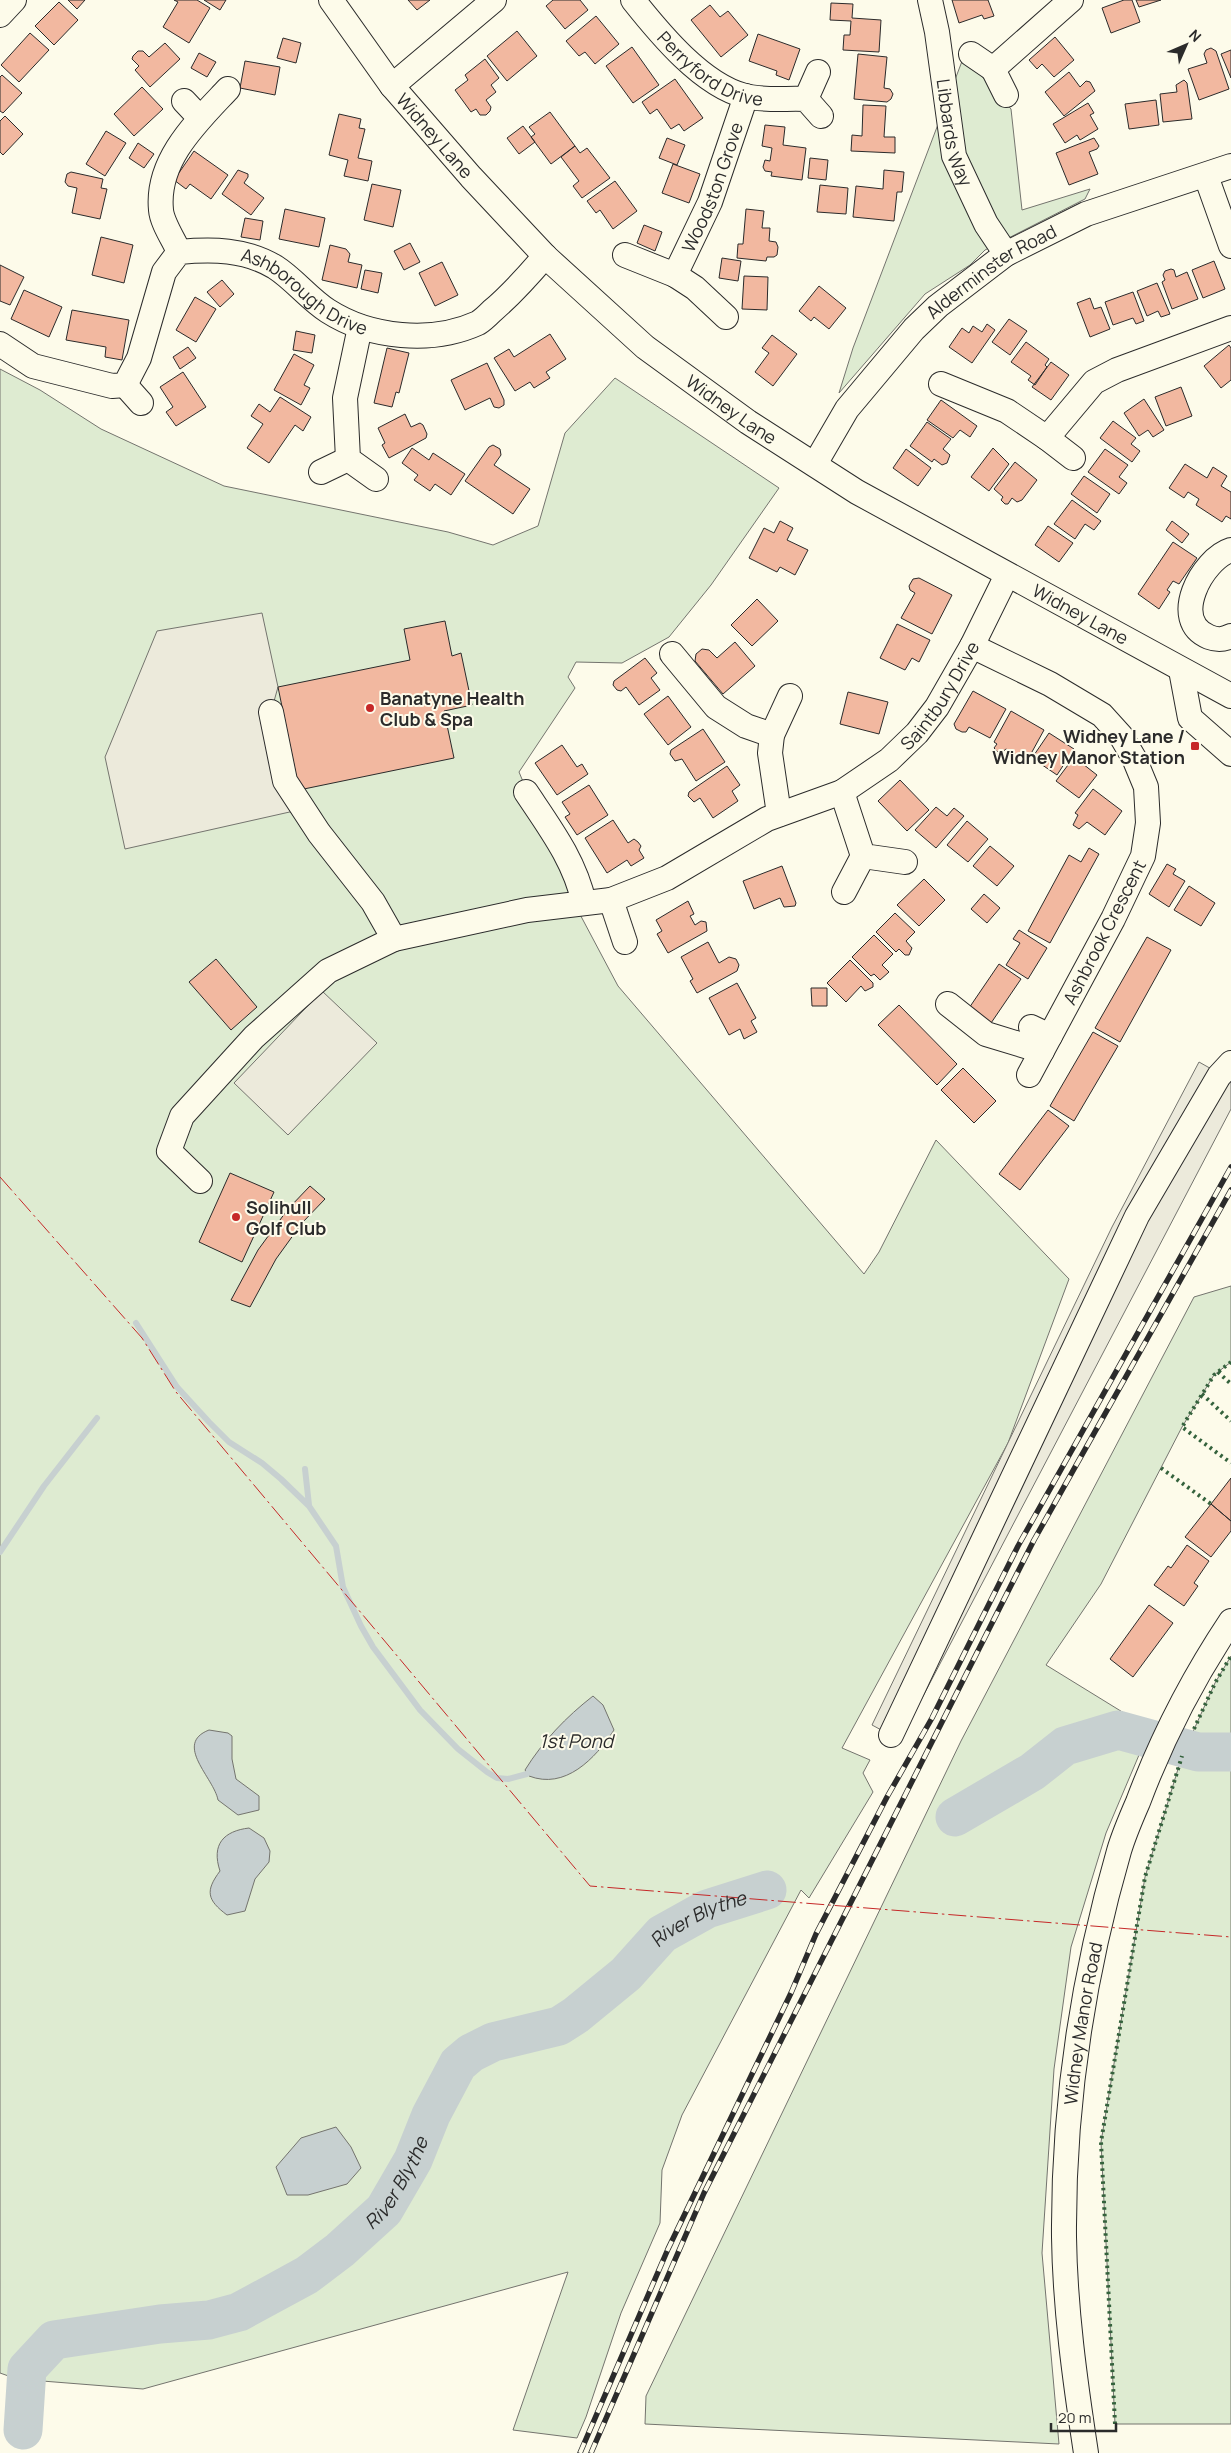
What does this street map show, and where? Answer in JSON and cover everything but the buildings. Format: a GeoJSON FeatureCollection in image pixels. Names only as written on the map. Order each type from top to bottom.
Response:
{"type":"FeatureCollection","features":[{"type":"Feature","properties":{"kind":"street"},"geometry":{"type":"LineString","coordinates":[[0,15],[14,0]]}},
{"type":"Feature","properties":{"kind":"street","name":"Widney Lane"},"geometry":{"type":"LineString","coordinates":[[331,0],[392,86],[471,177],[545,256],[645,347],[748,422],[857,492],[1231,696]]}},
{"type":"Feature","properties":{"kind":"street"},"geometry":{"type":"LineString","coordinates":[[392,86],[494,0]]}},
{"type":"Feature","properties":{"kind":"street","name":"Perryford Drive"},"geometry":{"type":"LineString","coordinates":[[633,0],[654,26],[688,61],[724,87],[746,96],[814,108],[818,72]]}},
{"type":"Feature","properties":{"kind":"street","name":"Libbards Way"},"geometry":{"type":"LineString","coordinates":[[930,0],[937,32],[954,156],[986,224],[1006,254]]}},
{"type":"Feature","properties":{"kind":"street"},"geometry":{"type":"LineString","coordinates":[[993,69],[1072,0]]}},
{"type":"Feature","properties":{"kind":"street"},"geometry":{"type":"LineString","coordinates":[[972,54],[993,69],[1006,95]]}},
{"type":"Feature","properties":{"kind":"street"},"geometry":{"type":"LineString","coordinates":[[125,385],[139,358],[164,272],[179,252],[161,210],[164,172],[181,143],[200,118],[228,89]]}},
{"type":"Feature","properties":{"kind":"street","name":"Woodston Grove"},"geometry":{"type":"LineString","coordinates":[[675,275],[710,202],[746,96]]}},
{"type":"Feature","properties":{"kind":"street"},"geometry":{"type":"LineString","coordinates":[[184,101],[200,118]]}},
{"type":"Feature","properties":{"kind":"street","name":"Alderminster Road"},"geometry":{"type":"LineString","coordinates":[[815,464],[848,409],[914,329],[945,300],[1006,254],[1086,214],[1206,176],[1231,166]]}},
{"type":"Feature","properties":{"kind":"street"},"geometry":{"type":"LineString","coordinates":[[1206,176],[1231,246]]}},
{"type":"Feature","properties":{"kind":"street","name":"Ashborough Drive"},"geometry":{"type":"LineString","coordinates":[[179,252],[210,250],[241,253],[274,267],[328,311],[360,327],[400,334],[437,335],[479,322],[518,288],[545,256]]}},
{"type":"Feature","properties":{"kind":"street"},"geometry":{"type":"LineString","coordinates":[[626,254],[675,275],[695,288],[726,317]]}},
{"type":"Feature","properties":{"kind":"street"},"geometry":{"type":"LineString","coordinates":[[348,459],[344,398],[360,327]]}},
{"type":"Feature","properties":{"kind":"street"},"geometry":{"type":"LineString","coordinates":[[1047,438],[1094,382],[1118,370],[1231,328]]}},
{"type":"Feature","properties":{"kind":"street"},"geometry":{"type":"LineString","coordinates":[[0,344],[33,366],[112,386],[125,385]]}},
{"type":"Feature","properties":{"kind":"street"},"geometry":{"type":"LineString","coordinates":[[941,384],[983,390],[1007,411],[1073,458]]}},
{"type":"Feature","properties":{"kind":"street"},"geometry":{"type":"LineString","coordinates":[[125,385],[141,403]]}},
{"type":"Feature","properties":{"kind":"street"},"geometry":{"type":"LineString","coordinates":[[321,472],[348,459]]}},
{"type":"Feature","properties":{"kind":"street"},"geometry":{"type":"LineString","coordinates":[[348,459],[376,479]]}},
{"type":"Feature","properties":{"kind":"street"},"geometry":{"type":"LineString","coordinates":[[1231,550],[1214,560],[1207,570],[1191,596],[1191,612],[1193,622],[1200,633],[1220,640],[1231,636]]}},
{"type":"Feature","properties":{"kind":"street","name":"Saintbury Drive"},"geometry":{"type":"LineString","coordinates":[[200,1181],[169,1151],[182,1116],[254,1037],[328,971],[394,939],[527,910],[611,900],[667,878],[780,814],[804,808],[842,792],[890,760],[917,733],[937,707],[972,646],[1007,575]]}},
{"type":"Feature","properties":{"kind":"street","name":"Ashbrook Crescent"},"geometry":{"type":"LineString","coordinates":[[972,646],[1050,684],[1102,715],[1121,736],[1134,758],[1146,787],[1148,822],[1143,856],[1113,919],[1041,1038],[1029,1075]]}},
{"type":"Feature","properties":{"kind":"street"},"geometry":{"type":"LineString","coordinates":[[672,654],[716,708],[746,726],[772,735]]}},
{"type":"Feature","properties":{"kind":"street"},"geometry":{"type":"LineString","coordinates":[[1181,670],[1190,718],[1231,754]]}},
{"type":"Feature","properties":{"kind":"street"},"geometry":{"type":"LineString","coordinates":[[780,814],[770,753],[772,735],[790,696]]}},
{"type":"Feature","properties":{"kind":"street"},"geometry":{"type":"LineString","coordinates":[[271,712],[286,781],[319,833],[373,902],[394,939]]}},
{"type":"Feature","properties":{"kind":"street"},"geometry":{"type":"LineString","coordinates":[[526,792],[568,855],[580,884],[579,904]]}},
{"type":"Feature","properties":{"kind":"street"},"geometry":{"type":"LineString","coordinates":[[842,792],[862,856],[844,892]]}},
{"type":"Feature","properties":{"kind":"street"},"geometry":{"type":"LineString","coordinates":[[862,856],[905,862]]}},
{"type":"Feature","properties":{"kind":"street"},"geometry":{"type":"LineString","coordinates":[[611,900],[625,942]]}},
{"type":"Feature","properties":{"kind":"street"},"geometry":{"type":"LineString","coordinates":[[948,1004],[986,1034],[1041,1038]]}},
{"type":"Feature","properties":{"kind":"street"},"geometry":{"type":"LineString","coordinates":[[891,1735],[1138,1216],[1219,1076],[1231,1063]]}},
{"type":"Feature","properties":{"kind":"street","name":"Widney Manor Road"},"geometry":{"type":"LineString","coordinates":[[1086,2453],[1069,2329],[1064,2237],[1068,2138],[1074,2069],[1092,1956],[1120,1849],[1157,1752],[1176,1715],[1231,1621]]}},
{"type":"Feature","properties":{"kind":"green space"},"geometry":{"type":"Polygon","coordinates":[[[964,56],[1011,109],[1022,210],[1090,189],[1085,199],[985,250],[970,265],[925,294],[839,393],[853,348],[964,56]]]}},
{"type":"Feature","properties":{"kind":"green space"},"geometry":{"type":"Polygon","coordinates":[[[0,369],[40,390],[101,429],[224,486],[448,532],[493,545],[538,526],[565,433],[615,378],[779,488],[711,585],[669,637],[622,663],[576,662],[568,677],[575,688],[519,772],[575,905],[618,986],[864,1274],[879,1252],[936,1140],[1069,1279],[1008,1443],[842,1748],[870,1760],[863,1773],[873,1792],[809,1898],[801,1890],[682,2115],[662,2170],[660,2223],[621,2313],[586,2417],[577,2438],[513,2430],[568,2272],[143,2389],[17,2379],[0,2373],[0,369]]]}},
{"type":"Feature","properties":{"kind":"green space"},"geometry":{"type":"Polygon","coordinates":[[[1231,1286],[1231,1362],[1214,1375],[1182,1427],[1101,1584],[1046,1665],[1150,1729],[1106,1833],[1071,1947],[1054,2069],[1042,2253],[1059,2444],[645,2424],[646,2396],[961,1741],[1194,1297],[1231,1286]]]}},
{"type":"Feature","properties":{"kind":"green space"},"geometry":{"type":"Polygon","coordinates":[[[1231,1656],[1231,2424],[1115,2424],[1101,2142],[1145,1877],[1182,1756],[1215,1683],[1231,1656]]]}},
{"type":"Feature","properties":{"kind":"shaded area"},"geometry":{"type":"Polygon","coordinates":[[[262,613],[278,687],[271,712],[303,809],[125,849],[105,757],[157,631],[262,613]]]}},
{"type":"Feature","properties":{"kind":"shaded area"},"geometry":{"type":"Polygon","coordinates":[[[322,991],[377,1043],[288,1135],[234,1083],[322,991]]]}},
{"type":"Feature","properties":{"kind":"shaded area"},"geometry":{"type":"Polygon","coordinates":[[[1199,1062],[1231,1080],[1231,1109],[900,1740],[872,1725],[1112,1227],[1199,1062]]]}},
{"type":"Feature","properties":{"kind":"water","name":"1st Pond"},"geometry":{"type":"Polygon","coordinates":[[[593,1696],[603,1705],[614,1730],[598,1751],[578,1769],[567,1775],[555,1779],[529,1776],[525,1770],[547,1739],[564,1721],[593,1696]]]}},
{"type":"Feature","properties":{"kind":"water"},"geometry":{"type":"Polygon","coordinates":[[[209,1730],[228,1733],[232,1736],[232,1759],[236,1779],[259,1796],[259,1810],[238,1815],[218,1800],[215,1791],[198,1762],[195,1752],[195,1744],[199,1736],[209,1730]]]}},
{"type":"Feature","properties":{"kind":"water"},"geometry":{"type":"Polygon","coordinates":[[[249,1828],[264,1838],[270,1851],[269,1862],[255,1879],[245,1911],[227,1915],[215,1905],[210,1895],[212,1884],[220,1871],[217,1853],[222,1840],[226,1836],[249,1828]]]}},
{"type":"Feature","properties":{"kind":"water"},"geometry":{"type":"Polygon","coordinates":[[[336,2127],[351,2147],[361,2168],[347,2184],[308,2195],[287,2195],[276,2167],[301,2138],[336,2127]]]}},
{"type":"Feature","properties":{"kind":"waterway"},"geometry":{"type":"LineString","coordinates":[[136,1323],[177,1387],[209,1422],[229,1442],[262,1463],[309,1506],[336,1546],[343,1587],[361,1626],[373,1647],[420,1710],[458,1749],[497,1778],[508,1779],[527,1774]]}},
{"type":"Feature","properties":{"kind":"waterway"},"geometry":{"type":"LineString","coordinates":[[0,1552],[44,1486],[97,1418]]}},
{"type":"Feature","properties":{"kind":"waterway"},"geometry":{"type":"LineString","coordinates":[[305,1469],[309,1505]]}},
{"type":"Feature","properties":{"kind":"waterway","name":"River Blythe"},"geometry":{"type":"LineString","coordinates":[[955,1817],[1032,1772],[1065,1746],[1118,1730],[1198,1752],[1231,1752]]}},
{"type":"Feature","properties":{"kind":"waterway","name":"River Blythe"},"geometry":{"type":"LineString","coordinates":[[23,2430],[27,2369],[54,2340],[160,2324],[209,2320],[239,2312],[307,2275],[340,2250],[384,2210],[413,2160],[431,2115],[458,2064],[471,2053],[493,2042],[559,2026],[576,2015],[626,1974],[662,1934],[707,1909],[767,1890]]}},
{"type":"Feature","properties":{"kind":"railway"},"geometry":{"type":"LineString","coordinates":[[580,2453],[668,2249],[791,1993],[816,1934],[887,1797],[932,1718],[1018,1546],[1231,1167]]}},
{"type":"Feature","properties":{"kind":"railway"},"geometry":{"type":"LineString","coordinates":[[591,2453],[704,2193],[1034,1540],[1231,1190]]}},
{"type":"Feature","properties":{"kind":"hedge"},"geometry":{"type":"LineString","coordinates":[[1231,1362],[1214,1375],[1182,1427],[1231,1463]]}},
{"type":"Feature","properties":{"kind":"hedge"},"geometry":{"type":"LineString","coordinates":[[1218,1372],[1231,1384]]}},
{"type":"Feature","properties":{"kind":"hedge"},"geometry":{"type":"LineString","coordinates":[[1202,1394],[1231,1421]]}},
{"type":"Feature","properties":{"kind":"hedge"},"geometry":{"type":"LineString","coordinates":[[1161,1468],[1211,1504]]}},
{"type":"Feature","properties":{"kind":"hedge"},"geometry":{"type":"LineString","coordinates":[[1194,1729],[1215,1683],[1231,1656]]}},
{"type":"Feature","properties":{"kind":"hedge"},"geometry":{"type":"LineString","coordinates":[[1115,2424],[1101,2142],[1145,1877],[1182,1756]]}},
{"type":"Feature","properties":{"kind":"power"},"geometry":{"type":"LineString","coordinates":[[0,1177],[142,1338],[176,1392],[590,1886],[1231,1937]]}},
{"type":"Feature","properties":{"kind":"place","name":"Banatyne Health Club & Spa"},"geometry":{"type":"Point","coordinates":[370,708]}},
{"type":"Feature","properties":{"kind":"place","name":"Widney Lane / Widney Manor Station"},"geometry":{"type":"Point","coordinates":[1195,746]}},
{"type":"Feature","properties":{"kind":"place","name":"Solihull Golf Club"},"geometry":{"type":"Point","coordinates":[236,1217]}}]}
